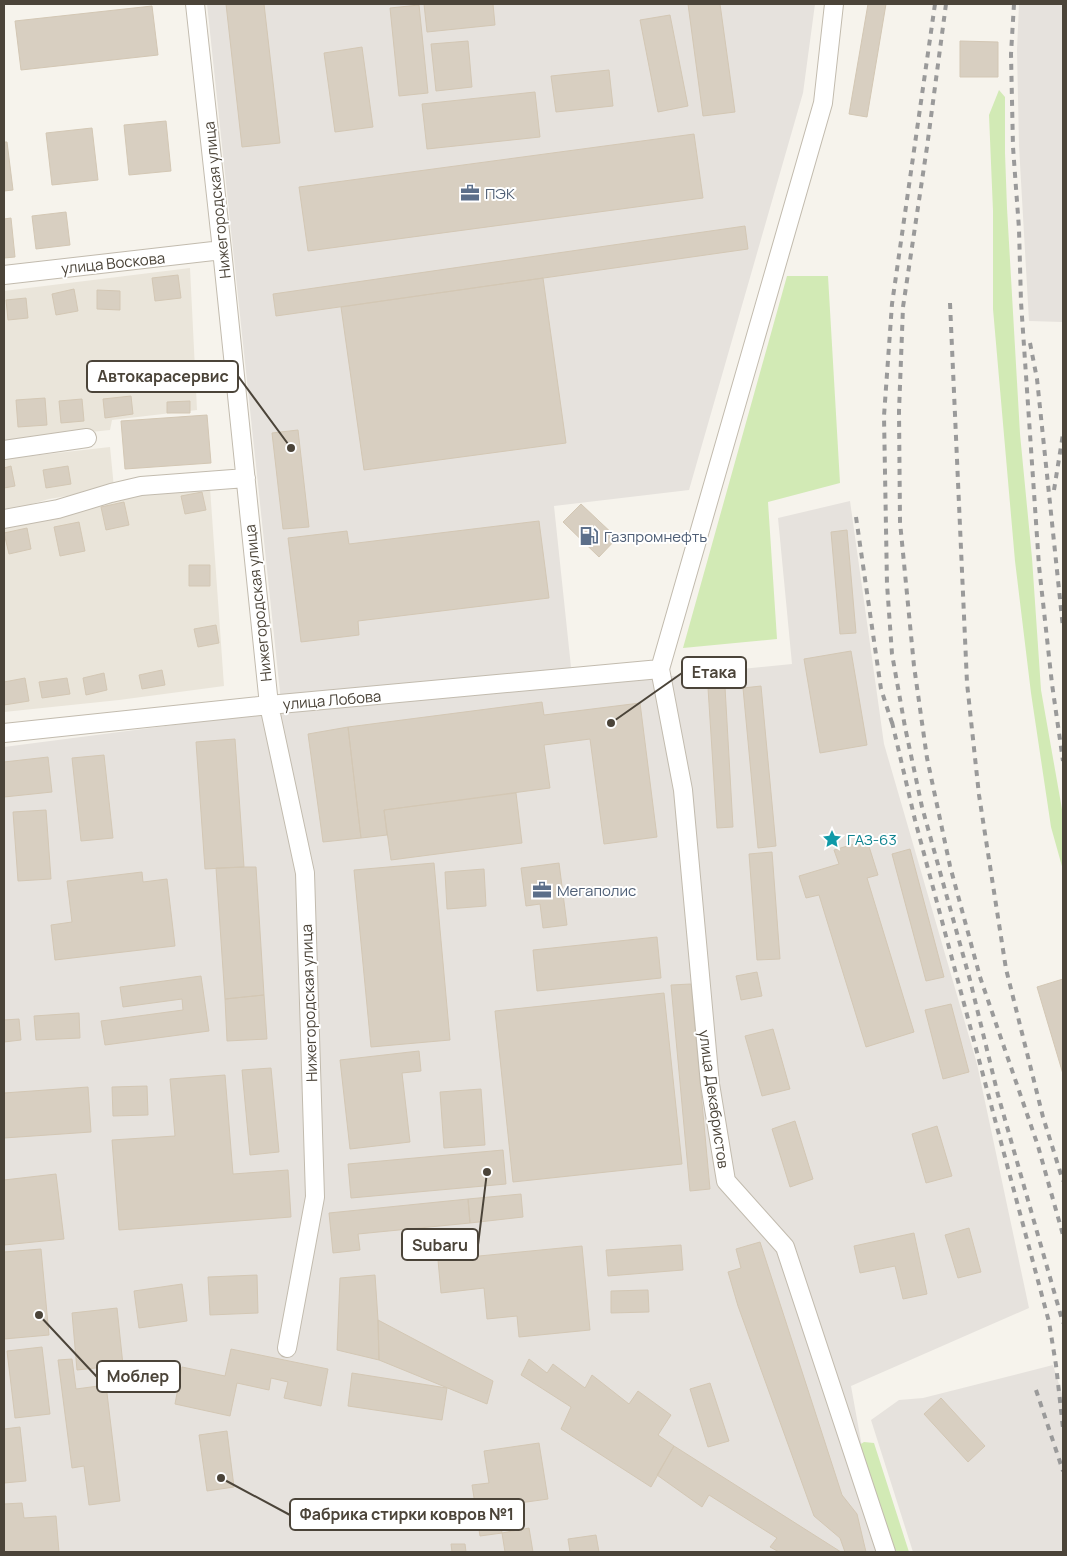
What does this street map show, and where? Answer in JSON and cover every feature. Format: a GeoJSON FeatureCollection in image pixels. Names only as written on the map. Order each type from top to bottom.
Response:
{"type":"FeatureCollection","features":[{"type":"Feature","properties":{"kind":"street","name":"Нижегородская улица"},"geometry":{"type":"LineString","coordinates":[[195,4],[269,705],[305,873],[315,1197],[286,1348]]}},
{"type":"Feature","properties":{"kind":"street"},"geometry":{"type":"LineString","coordinates":[[660,669],[823,103],[834,4]]}},
{"type":"Feature","properties":{"kind":"street","name":"улица Воскова"},"geometry":{"type":"LineString","coordinates":[[4,275],[222,250]]}},
{"type":"Feature","properties":{"kind":"street"},"geometry":{"type":"LineString","coordinates":[[4,450],[87,438]]}},
{"type":"Feature","properties":{"kind":"street"},"geometry":{"type":"LineString","coordinates":[[4,519],[58,509],[141,486],[246,478]]}},
{"type":"Feature","properties":{"kind":"street","name":"улица Лобова"},"geometry":{"type":"LineString","coordinates":[[4,733],[269,705],[660,669]]}},
{"type":"Feature","properties":{"kind":"street","name":"улица Декабристов"},"geometry":{"type":"LineString","coordinates":[[660,669],[682,790],[710,1084],[726,1182],[785,1247],[886,1552]]}},
{"type":"Feature","properties":{"kind":"shaded area"},"geometry":{"type":"Polygon","coordinates":[[[207,4],[815,4],[803,93],[689,490],[554,506],[573,686],[792,664],[778,518],[850,501],[884,744],[977,1064],[1029,1308],[851,1386],[881,1552],[4,1552],[4,747],[282,711],[207,4]]]}},
{"type":"Feature","properties":{"kind":"shaded area"},"geometry":{"type":"Polygon","coordinates":[[[1019,4],[1063,4],[1063,322],[1029,321],[1019,146],[1017,50],[1019,4]]]}},
{"type":"Feature","properties":{"kind":"shaded area"},"geometry":{"type":"Polygon","coordinates":[[[190,268],[197,410],[112,420],[110,430],[4,441],[4,291],[190,268]]]}},
{"type":"Feature","properties":{"kind":"shaded area"},"geometry":{"type":"Polygon","coordinates":[[[110,447],[114,488],[49,499],[4,512],[4,459],[110,447]]]}},
{"type":"Feature","properties":{"kind":"shaded area"},"geometry":{"type":"Polygon","coordinates":[[[210,488],[224,686],[119,700],[4,712],[4,523],[11,522],[13,527],[87,510],[116,497],[142,490],[210,488]]]}},
{"type":"Feature","properties":{"kind":"shaded area"},"geometry":{"type":"Polygon","coordinates":[[[1053,1365],[1063,1397],[1063,1552],[913,1552],[871,1420],[899,1400],[923,1398],[1053,1365]]]}},
{"type":"Feature","properties":{"kind":"green space"},"geometry":{"type":"Polygon","coordinates":[[[999,90],[1005,97],[1007,208],[1020,434],[1032,558],[1041,690],[1063,815],[1063,870],[1051,827],[1031,693],[1015,561],[993,309],[993,211],[989,115],[999,90]]]}},
{"type":"Feature","properties":{"kind":"green space"},"geometry":{"type":"Polygon","coordinates":[[[787,276],[828,276],[840,483],[768,502],[777,639],[683,648],[787,276]]]}},
{"type":"Feature","properties":{"kind":"green space"},"geometry":{"type":"Polygon","coordinates":[[[864,1442],[874,1443],[909,1552],[889,1552],[856,1447],[864,1442]]]}},
{"type":"Feature","properties":{"kind":"building"},"geometry":{"type":"Polygon","coordinates":[[[226,4],[264,4],[280,143],[242,147],[226,4]]]}},
{"type":"Feature","properties":{"kind":"building"},"geometry":{"type":"Polygon","coordinates":[[[424,4],[493,4],[495,25],[427,32],[424,4]]]}},
{"type":"Feature","properties":{"kind":"building"},"geometry":{"type":"Polygon","coordinates":[[[688,4],[720,4],[735,112],[703,116],[688,4]]]}},
{"type":"Feature","properties":{"kind":"building"},"geometry":{"type":"Polygon","coordinates":[[[868,4],[886,4],[867,117],[849,114],[868,4]]]}},
{"type":"Feature","properties":{"kind":"building"},"geometry":{"type":"Polygon","coordinates":[[[419,5],[428,93],[399,96],[390,8],[419,5]]]}},
{"type":"Feature","properties":{"kind":"building"},"geometry":{"type":"Polygon","coordinates":[[[152,6],[158,55],[21,70],[15,21],[152,6]]]}},
{"type":"Feature","properties":{"kind":"building"},"geometry":{"type":"Polygon","coordinates":[[[670,15],[688,106],[658,112],[640,20],[670,15]]]}},
{"type":"Feature","properties":{"kind":"building"},"geometry":{"type":"Polygon","coordinates":[[[468,41],[472,87],[436,91],[431,44],[468,41]]]}},
{"type":"Feature","properties":{"kind":"building"},"geometry":{"type":"Polygon","coordinates":[[[960,41],[998,42],[998,77],[960,77],[960,41]]]}},
{"type":"Feature","properties":{"kind":"building"},"geometry":{"type":"Polygon","coordinates":[[[362,47],[373,127],[335,132],[324,53],[362,47]]]}},
{"type":"Feature","properties":{"kind":"building"},"geometry":{"type":"Polygon","coordinates":[[[609,70],[613,106],[556,112],[551,76],[609,70]]]}},
{"type":"Feature","properties":{"kind":"building"},"geometry":{"type":"Polygon","coordinates":[[[535,92],[540,137],[427,149],[422,104],[535,92]]]}},
{"type":"Feature","properties":{"kind":"building"},"geometry":{"type":"Polygon","coordinates":[[[166,121],[171,171],[129,175],[124,125],[166,121]]]}},
{"type":"Feature","properties":{"kind":"building"},"geometry":{"type":"Polygon","coordinates":[[[92,128],[98,180],[52,185],[46,133],[92,128]]]}},
{"type":"Feature","properties":{"kind":"building"},"geometry":{"type":"Polygon","coordinates":[[[694,134],[703,198],[308,251],[299,187],[694,134]]]}},
{"type":"Feature","properties":{"kind":"building"},"geometry":{"type":"Polygon","coordinates":[[[4,142],[7,142],[13,190],[4,191],[4,142]]]}},
{"type":"Feature","properties":{"kind":"building"},"geometry":{"type":"Polygon","coordinates":[[[66,212],[70,245],[36,249],[32,216],[66,212]]]}},
{"type":"Feature","properties":{"kind":"building"},"geometry":{"type":"Polygon","coordinates":[[[11,218],[15,257],[4,258],[4,219],[11,218]]]}},
{"type":"Feature","properties":{"kind":"building"},"geometry":{"type":"Polygon","coordinates":[[[745,226],[748,249],[276,316],[273,294],[745,226]]]}},
{"type":"Feature","properties":{"kind":"building"},"geometry":{"type":"Polygon","coordinates":[[[178,275],[181,298],[155,301],[152,278],[178,275]]]}},
{"type":"Feature","properties":{"kind":"building"},"geometry":{"type":"Polygon","coordinates":[[[543,278],[566,443],[364,470],[341,307],[543,278]]]}},
{"type":"Feature","properties":{"kind":"building"},"geometry":{"type":"Polygon","coordinates":[[[74,289],[78,311],[56,315],[52,294],[74,289]]]}},
{"type":"Feature","properties":{"kind":"building"},"geometry":{"type":"Polygon","coordinates":[[[97,290],[120,291],[120,310],[97,309],[97,290]]]}},
{"type":"Feature","properties":{"kind":"building"},"geometry":{"type":"Polygon","coordinates":[[[26,298],[28,318],[8,320],[6,300],[26,298]]]}},
{"type":"Feature","properties":{"kind":"building"},"geometry":{"type":"Polygon","coordinates":[[[131,396],[133,414],[105,418],[103,399],[131,396]]]}},
{"type":"Feature","properties":{"kind":"building"},"geometry":{"type":"Polygon","coordinates":[[[45,398],[47,425],[18,427],[16,400],[45,398]]]}},
{"type":"Feature","properties":{"kind":"building"},"geometry":{"type":"Polygon","coordinates":[[[82,399],[84,421],[61,423],[59,401],[82,399]]]}},
{"type":"Feature","properties":{"kind":"building"},"geometry":{"type":"Polygon","coordinates":[[[190,401],[190,413],[167,413],[167,402],[190,401]]]}},
{"type":"Feature","properties":{"kind":"building"},"geometry":{"type":"Polygon","coordinates":[[[207,415],[211,463],[125,469],[121,421],[207,415]]]}},
{"type":"Feature","properties":{"kind":"building"},"geometry":{"type":"Polygon","coordinates":[[[298,430],[309,527],[283,529],[272,433],[298,430]]]}},
{"type":"Feature","properties":{"kind":"building"},"geometry":{"type":"Polygon","coordinates":[[[11,466],[15,486],[4,488],[4,468],[11,466]]]}},
{"type":"Feature","properties":{"kind":"building"},"geometry":{"type":"Polygon","coordinates":[[[68,466],[71,484],[46,488],[43,470],[68,466]]]}},
{"type":"Feature","properties":{"kind":"building"},"geometry":{"type":"Polygon","coordinates":[[[202,492],[206,510],[185,514],[181,496],[202,492]]]}},
{"type":"Feature","properties":{"kind":"building"},"geometry":{"type":"Polygon","coordinates":[[[124,502],[129,525],[106,530],[101,507],[124,502]]]}},
{"type":"Feature","properties":{"kind":"building"},"geometry":{"type":"Polygon","coordinates":[[[581,504],[617,538],[599,557],[563,522],[581,504]]]}},
{"type":"Feature","properties":{"kind":"building"},"geometry":{"type":"Polygon","coordinates":[[[539,521],[549,598],[358,621],[359,635],[301,642],[288,538],[347,531],[349,544],[539,521]]]}},
{"type":"Feature","properties":{"kind":"building"},"geometry":{"type":"Polygon","coordinates":[[[79,522],[85,551],[60,556],[54,527],[79,522]]]}},
{"type":"Feature","properties":{"kind":"building"},"geometry":{"type":"Polygon","coordinates":[[[27,528],[31,549],[9,554],[4,533],[27,528]]]}},
{"type":"Feature","properties":{"kind":"building"},"geometry":{"type":"Polygon","coordinates":[[[847,530],[856,633],[840,634],[831,532],[847,530]]]}},
{"type":"Feature","properties":{"kind":"building"},"geometry":{"type":"Polygon","coordinates":[[[189,565],[210,565],[210,586],[189,586],[189,565]]]}},
{"type":"Feature","properties":{"kind":"building"},"geometry":{"type":"Polygon","coordinates":[[[216,625],[219,643],[198,647],[194,629],[216,625]]]}},
{"type":"Feature","properties":{"kind":"building"},"geometry":{"type":"Polygon","coordinates":[[[851,651],[867,745],[820,753],[804,659],[851,651]]]}},
{"type":"Feature","properties":{"kind":"building"},"geometry":{"type":"Polygon","coordinates":[[[162,670],[165,685],[142,689],[139,675],[162,670]]]}},
{"type":"Feature","properties":{"kind":"building"},"geometry":{"type":"Polygon","coordinates":[[[104,673],[107,690],[86,695],[83,678],[104,673]]]}},
{"type":"Feature","properties":{"kind":"building"},"geometry":{"type":"Polygon","coordinates":[[[25,678],[29,701],[4,705],[4,682],[25,678]]]}},
{"type":"Feature","properties":{"kind":"building"},"geometry":{"type":"Polygon","coordinates":[[[67,678],[70,694],[42,698],[39,682],[67,678]]]}},
{"type":"Feature","properties":{"kind":"building"},"geometry":{"type":"Polygon","coordinates":[[[761,686],[776,846],[758,848],[743,688],[761,686]]]}},
{"type":"Feature","properties":{"kind":"building"},"geometry":{"type":"Polygon","coordinates":[[[725,687],[733,827],[717,828],[708,688],[725,687]]]}},
{"type":"Feature","properties":{"kind":"building"},"geometry":{"type":"Polygon","coordinates":[[[542,702],[544,715],[640,703],[657,837],[604,844],[590,739],[544,745],[550,788],[384,810],[387,835],[361,838],[348,727],[542,702]]]}},
{"type":"Feature","properties":{"kind":"building"},"geometry":{"type":"Polygon","coordinates":[[[348,727],[361,838],[323,842],[308,734],[348,727]]]}},
{"type":"Feature","properties":{"kind":"building"},"geometry":{"type":"Polygon","coordinates":[[[235,739],[244,867],[205,869],[196,742],[235,739]]]}},
{"type":"Feature","properties":{"kind":"building"},"geometry":{"type":"Polygon","coordinates":[[[104,755],[113,838],[81,841],[72,758],[104,755]]]}},
{"type":"Feature","properties":{"kind":"building"},"geometry":{"type":"Polygon","coordinates":[[[48,757],[52,792],[4,797],[4,762],[48,757]]]}},
{"type":"Feature","properties":{"kind":"building"},"geometry":{"type":"Polygon","coordinates":[[[516,793],[522,843],[391,860],[384,810],[516,793]]]}},
{"type":"Feature","properties":{"kind":"building"},"geometry":{"type":"Polygon","coordinates":[[[46,810],[51,879],[18,881],[13,812],[46,810]]]}},
{"type":"Feature","properties":{"kind":"building"},"geometry":{"type":"Polygon","coordinates":[[[867,840],[878,875],[867,878],[914,1032],[866,1047],[819,895],[806,898],[799,876],[839,864],[834,850],[867,840]]]}},
{"type":"Feature","properties":{"kind":"building"},"geometry":{"type":"Polygon","coordinates":[[[910,849],[944,977],[926,981],[892,854],[910,849]]]}},
{"type":"Feature","properties":{"kind":"building"},"geometry":{"type":"Polygon","coordinates":[[[772,852],[780,959],[757,960],[749,854],[772,852]]]}},
{"type":"Feature","properties":{"kind":"building"},"geometry":{"type":"Polygon","coordinates":[[[434,863],[450,1040],[371,1047],[354,870],[434,863]]]}},
{"type":"Feature","properties":{"kind":"building"},"geometry":{"type":"Polygon","coordinates":[[[559,863],[567,925],[543,928],[540,904],[526,906],[521,868],[559,863]]]}},
{"type":"Feature","properties":{"kind":"building"},"geometry":{"type":"Polygon","coordinates":[[[256,867],[264,995],[225,999],[216,868],[256,867]]]}},
{"type":"Feature","properties":{"kind":"building"},"geometry":{"type":"Polygon","coordinates":[[[484,869],[486,906],[447,909],[445,872],[484,869]]]}},
{"type":"Feature","properties":{"kind":"building"},"geometry":{"type":"Polygon","coordinates":[[[142,872],[143,882],[167,879],[175,946],[55,960],[51,925],[72,922],[67,881],[142,872]]]}},
{"type":"Feature","properties":{"kind":"building"},"geometry":{"type":"Polygon","coordinates":[[[657,937],[661,978],[537,991],[533,950],[657,937]]]}},
{"type":"Feature","properties":{"kind":"building"},"geometry":{"type":"Polygon","coordinates":[[[757,972],[762,996],[741,1000],[736,976],[757,972]]]}},
{"type":"Feature","properties":{"kind":"building"},"geometry":{"type":"Polygon","coordinates":[[[201,976],[209,1031],[105,1045],[101,1021],[183,1010],[182,999],[123,1007],[120,987],[201,976]]]}},
{"type":"Feature","properties":{"kind":"building"},"geometry":{"type":"Polygon","coordinates":[[[1063,979],[1063,1074],[1037,987],[1063,979]]]}},
{"type":"Feature","properties":{"kind":"building"},"geometry":{"type":"Polygon","coordinates":[[[691,984],[710,1189],[690,1191],[671,985],[691,984]]]}},
{"type":"Feature","properties":{"kind":"building"},"geometry":{"type":"Polygon","coordinates":[[[664,993],[682,1164],[513,1182],[495,1011],[664,993]]]}},
{"type":"Feature","properties":{"kind":"building"},"geometry":{"type":"Polygon","coordinates":[[[264,995],[267,1039],[227,1041],[225,999],[264,995]]]}},
{"type":"Feature","properties":{"kind":"building"},"geometry":{"type":"Polygon","coordinates":[[[951,1004],[969,1072],[943,1079],[925,1010],[951,1004]]]}},
{"type":"Feature","properties":{"kind":"building"},"geometry":{"type":"Polygon","coordinates":[[[79,1013],[80,1038],[36,1040],[34,1016],[79,1013]]]}},
{"type":"Feature","properties":{"kind":"building"},"geometry":{"type":"Polygon","coordinates":[[[19,1019],[21,1040],[4,1042],[4,1020],[19,1019]]]}},
{"type":"Feature","properties":{"kind":"building"},"geometry":{"type":"Polygon","coordinates":[[[773,1029],[790,1089],[762,1096],[745,1036],[773,1029]]]}},
{"type":"Feature","properties":{"kind":"building"},"geometry":{"type":"Polygon","coordinates":[[[419,1051],[421,1071],[402,1073],[410,1142],[350,1149],[340,1060],[419,1051]]]}},
{"type":"Feature","properties":{"kind":"building"},"geometry":{"type":"Polygon","coordinates":[[[271,1068],[279,1152],[250,1155],[242,1070],[271,1068]]]}},
{"type":"Feature","properties":{"kind":"building"},"geometry":{"type":"Polygon","coordinates":[[[225,1075],[233,1174],[288,1170],[291,1217],[119,1230],[112,1140],[175,1136],[170,1079],[225,1075]]]}},
{"type":"Feature","properties":{"kind":"building"},"geometry":{"type":"Polygon","coordinates":[[[147,1086],[148,1115],[113,1116],[112,1087],[147,1086]]]}},
{"type":"Feature","properties":{"kind":"building"},"geometry":{"type":"Polygon","coordinates":[[[88,1087],[91,1132],[4,1138],[4,1093],[88,1087]]]}},
{"type":"Feature","properties":{"kind":"building"},"geometry":{"type":"Polygon","coordinates":[[[481,1089],[485,1145],[444,1148],[440,1092],[481,1089]]]}},
{"type":"Feature","properties":{"kind":"building"},"geometry":{"type":"Polygon","coordinates":[[[795,1121],[813,1179],[790,1187],[772,1129],[795,1121]]]}},
{"type":"Feature","properties":{"kind":"building"},"geometry":{"type":"Polygon","coordinates":[[[937,1126],[952,1176],[926,1183],[912,1134],[937,1126]]]}},
{"type":"Feature","properties":{"kind":"building"},"geometry":{"type":"Polygon","coordinates":[[[503,1150],[506,1184],[351,1198],[348,1164],[503,1150]]]}},
{"type":"Feature","properties":{"kind":"building"},"geometry":{"type":"Polygon","coordinates":[[[56,1174],[64,1239],[4,1245],[4,1180],[56,1174]]]}},
{"type":"Feature","properties":{"kind":"building"},"geometry":{"type":"Polygon","coordinates":[[[521,1194],[523,1217],[470,1223],[468,1199],[521,1194]]]}},
{"type":"Feature","properties":{"kind":"building"},"geometry":{"type":"Polygon","coordinates":[[[468,1199],[470,1223],[358,1234],[360,1250],[333,1253],[329,1213],[468,1199]]]}},
{"type":"Feature","properties":{"kind":"building"},"geometry":{"type":"Polygon","coordinates":[[[969,1228],[981,1272],[958,1278],[945,1235],[969,1228]]]}},
{"type":"Feature","properties":{"kind":"building"},"geometry":{"type":"Polygon","coordinates":[[[914,1233],[927,1294],[903,1299],[895,1266],[860,1273],[854,1246],[914,1233]]]}},
{"type":"Feature","properties":{"kind":"building"},"geometry":{"type":"Polygon","coordinates":[[[760,1242],[842,1495],[857,1514],[866,1552],[845,1552],[840,1538],[814,1516],[738,1306],[728,1272],[741,1268],[736,1249],[760,1242]]]}},
{"type":"Feature","properties":{"kind":"building"},"geometry":{"type":"Polygon","coordinates":[[[681,1245],[683,1270],[608,1276],[606,1250],[681,1245]]]}},
{"type":"Feature","properties":{"kind":"building"},"geometry":{"type":"Polygon","coordinates":[[[582,1246],[590,1330],[519,1337],[517,1316],[487,1319],[484,1288],[441,1293],[438,1260],[582,1246]]]}},
{"type":"Feature","properties":{"kind":"building"},"geometry":{"type":"Polygon","coordinates":[[[41,1249],[49,1335],[4,1339],[4,1252],[41,1249]]]}},
{"type":"Feature","properties":{"kind":"building"},"geometry":{"type":"Polygon","coordinates":[[[257,1275],[258,1313],[210,1315],[208,1277],[257,1275]]]}},
{"type":"Feature","properties":{"kind":"building"},"geometry":{"type":"Polygon","coordinates":[[[375,1275],[379,1360],[337,1350],[340,1278],[375,1275]]]}},
{"type":"Feature","properties":{"kind":"building"},"geometry":{"type":"Polygon","coordinates":[[[182,1284],[187,1321],[139,1328],[134,1291],[182,1284]]]}},
{"type":"Feature","properties":{"kind":"building"},"geometry":{"type":"Polygon","coordinates":[[[648,1290],[649,1312],[611,1313],[611,1291],[648,1290]]]}},
{"type":"Feature","properties":{"kind":"building"},"geometry":{"type":"Polygon","coordinates":[[[117,1308],[123,1365],[77,1370],[72,1313],[117,1308]]]}},
{"type":"Feature","properties":{"kind":"building"},"geometry":{"type":"Polygon","coordinates":[[[378,1320],[493,1381],[487,1404],[379,1360],[378,1320]]]}},
{"type":"Feature","properties":{"kind":"building"},"geometry":{"type":"Polygon","coordinates":[[[42,1347],[50,1414],[15,1418],[7,1351],[42,1347]]]}},
{"type":"Feature","properties":{"kind":"building"},"geometry":{"type":"Polygon","coordinates":[[[231,1349],[328,1369],[321,1406],[284,1398],[288,1382],[271,1378],[269,1390],[237,1383],[230,1416],[175,1404],[182,1367],[225,1376],[231,1349]]]}},
{"type":"Feature","properties":{"kind":"building"},"geometry":{"type":"Polygon","coordinates":[[[72,1359],[76,1389],[106,1385],[120,1501],[89,1505],[84,1466],[72,1468],[58,1360],[72,1359]]]}},
{"type":"Feature","properties":{"kind":"building"},"geometry":{"type":"Polygon","coordinates":[[[529,1359],[547,1373],[553,1364],[585,1388],[592,1375],[629,1404],[638,1391],[671,1415],[658,1435],[674,1446],[651,1487],[561,1429],[571,1407],[521,1375],[529,1359]]]}},
{"type":"Feature","properties":{"kind":"building"},"geometry":{"type":"Polygon","coordinates":[[[352,1373],[447,1388],[442,1420],[348,1406],[352,1373]]]}},
{"type":"Feature","properties":{"kind":"building"},"geometry":{"type":"Polygon","coordinates":[[[710,1383],[729,1441],[708,1447],[690,1389],[710,1383]]]}},
{"type":"Feature","properties":{"kind":"building"},"geometry":{"type":"Polygon","coordinates":[[[941,1398],[985,1446],[968,1462],[924,1414],[941,1398]]]}},
{"type":"Feature","properties":{"kind":"building"},"geometry":{"type":"Polygon","coordinates":[[[20,1427],[26,1481],[4,1483],[4,1429],[20,1427]]]}},
{"type":"Feature","properties":{"kind":"building"},"geometry":{"type":"Polygon","coordinates":[[[227,1431],[234,1487],[207,1491],[199,1435],[227,1431]]]}},
{"type":"Feature","properties":{"kind":"building"},"geometry":{"type":"Polygon","coordinates":[[[539,1443],[548,1499],[498,1506],[502,1533],[480,1536],[472,1485],[489,1483],[484,1451],[539,1443]]]}},
{"type":"Feature","properties":{"kind":"building"},"geometry":{"type":"Polygon","coordinates":[[[674,1446],[841,1552],[779,1552],[770,1547],[777,1538],[709,1495],[702,1507],[657,1475],[674,1446]]]}},
{"type":"Feature","properties":{"kind":"building"},"geometry":{"type":"Polygon","coordinates":[[[22,1503],[24,1518],[56,1516],[59,1552],[4,1552],[4,1504],[22,1503]]]}},
{"type":"Feature","properties":{"kind":"building"},"geometry":{"type":"Polygon","coordinates":[[[529,1528],[533,1552],[505,1552],[502,1533],[529,1528]]]}},
{"type":"Feature","properties":{"kind":"building"},"geometry":{"type":"Polygon","coordinates":[[[596,1535],[599,1552],[570,1552],[568,1539],[596,1535]]]}},
{"type":"Feature","properties":{"kind":"building"},"geometry":{"type":"Polygon","coordinates":[[[451,1544],[465,1544],[466,1552],[452,1552],[451,1544]]]}},
{"type":"Feature","properties":{"kind":"railway"},"geometry":{"type":"LineString","coordinates":[[935,4],[892,304],[884,416],[887,584],[892,654],[922,807],[970,980],[998,1095],[1063,1323]]}},
{"type":"Feature","properties":{"kind":"railway"},"geometry":{"type":"LineString","coordinates":[[946,4],[903,307],[899,411],[900,522],[914,666],[927,758],[950,866],[980,977],[1038,1146],[1063,1235]]}},
{"type":"Feature","properties":{"kind":"railway"},"geometry":{"type":"LineString","coordinates":[[1014,4],[1011,54],[1013,147],[1019,229],[1021,302],[1039,566],[1052,684],[1063,761]]}},
{"type":"Feature","properties":{"kind":"railway"},"geometry":{"type":"LineString","coordinates":[[950,303],[967,683],[979,795],[1006,969],[1043,1117],[1063,1181]]}},
{"type":"Feature","properties":{"kind":"railway"},"geometry":{"type":"LineString","coordinates":[[1030,343],[1037,379],[1063,628]]}},
{"type":"Feature","properties":{"kind":"railway"},"geometry":{"type":"LineString","coordinates":[[1054,490],[1063,434]]}},
{"type":"Feature","properties":{"kind":"railway"},"geometry":{"type":"LineString","coordinates":[[856,517],[881,689],[894,729]]}},
{"type":"Feature","properties":{"kind":"railway"},"geometry":{"type":"LineString","coordinates":[[892,722],[915,820],[1049,1322],[1063,1428]]}},
{"type":"Feature","properties":{"kind":"railway"},"geometry":{"type":"LineString","coordinates":[[1036,1390],[1063,1471]]}},
{"type":"Feature","properties":{"kind":"place","name":"ПЭК"},"geometry":{"type":"Point","coordinates":[470,193]}},
{"type":"Feature","properties":{"kind":"place","name":"Автокарасервис"},"geometry":{"type":"Point","coordinates":[291,448]}},
{"type":"Feature","properties":{"kind":"place","name":"Газпромнефть"},"geometry":{"type":"Point","coordinates":[589,536]}},
{"type":"Feature","properties":{"kind":"place","name":"Етака"},"geometry":{"type":"Point","coordinates":[611,723]}},
{"type":"Feature","properties":{"kind":"place","name":"ГАЗ-63"},"geometry":{"type":"Point","coordinates":[832,839]}},
{"type":"Feature","properties":{"kind":"place","name":"Мегаполис"},"geometry":{"type":"Point","coordinates":[542,890]}},
{"type":"Feature","properties":{"kind":"place","name":"Subaru"},"geometry":{"type":"Point","coordinates":[487,1172]}},
{"type":"Feature","properties":{"kind":"place","name":"Моблер"},"geometry":{"type":"Point","coordinates":[39,1315]}},
{"type":"Feature","properties":{"kind":"place","name":"Фабрика стирки ковров №1"},"geometry":{"type":"Point","coordinates":[221,1478]}}]}
